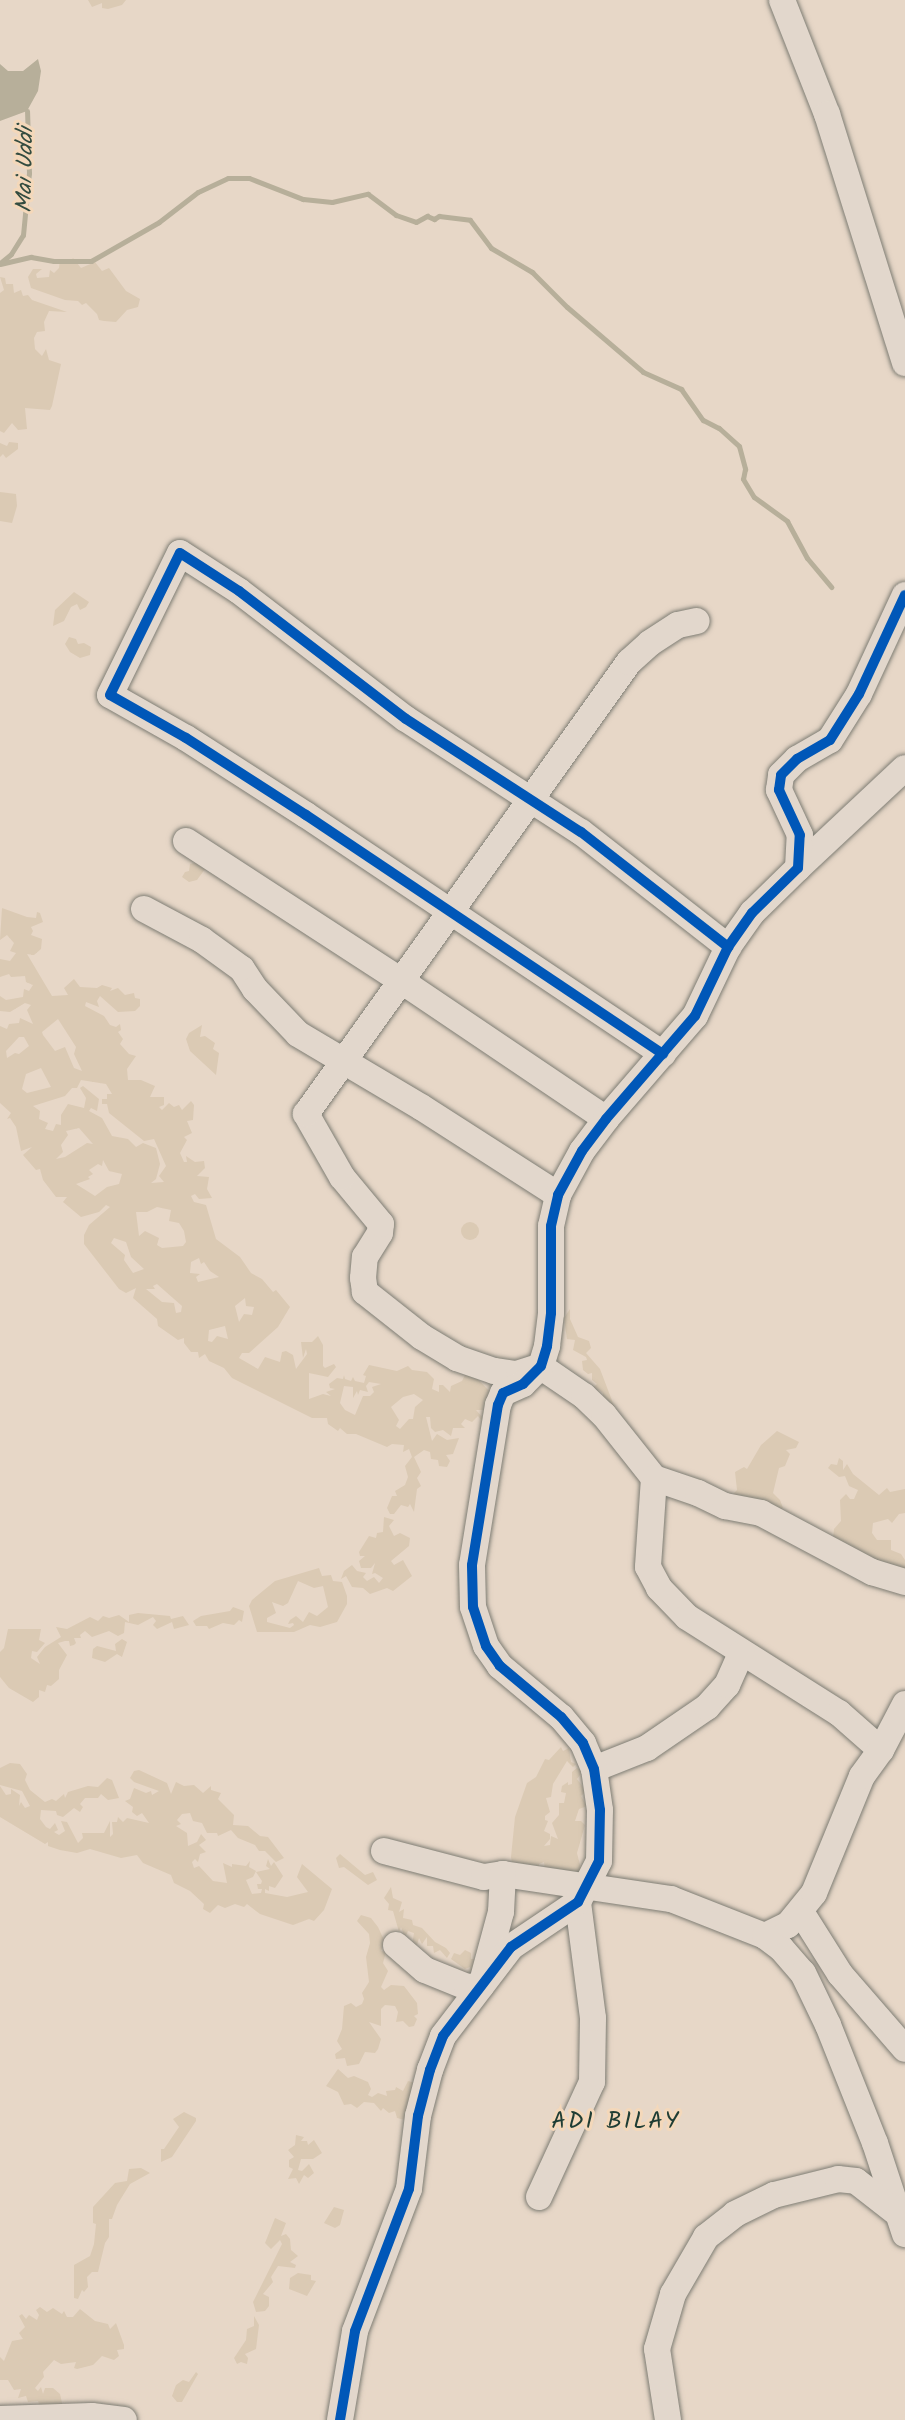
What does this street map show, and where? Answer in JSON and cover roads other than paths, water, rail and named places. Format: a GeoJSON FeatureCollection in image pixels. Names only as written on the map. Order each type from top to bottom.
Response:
{"type":"FeatureCollection","features":[{"type":"Feature","properties":{"kind":"street"},"geometry":{"type":"LineString","coordinates":[[782,0],[827,114],[905,363]]}},
{"type":"Feature","properties":{"kind":"street"},"geometry":{"type":"LineString","coordinates":[[663,1054],[186,738],[110,695],[180,554],[239,592],[406,719],[581,832],[728,947]]}},
{"type":"Feature","properties":{"kind":"street"},"geometry":{"type":"LineString","coordinates":[[798,868],[800,835],[779,790],[781,775],[797,759],[830,740],[859,694],[905,595]]}},
{"type":"Feature","properties":{"kind":"street"},"geometry":{"type":"LineString","coordinates":[[540,1366],[516,1374],[505,1373],[457,1358],[422,1337],[365,1292],[365,1257],[380,1233],[381,1224],[342,1177],[306,1114],[533,801],[569,743],[629,662],[650,643],[678,625],[697,621]]}},
{"type":"Feature","properties":{"kind":"street"},"geometry":{"type":"LineString","coordinates":[[340,2420],[355,2331],[409,2189],[418,2116],[430,2070],[443,2036],[511,1947],[583,1894],[599,1861],[600,1810],[594,1769],[583,1743],[561,1717],[500,1666],[486,1646],[473,1607],[472,1565],[498,1405],[503,1393],[523,1384],[540,1366],[547,1346],[551,1313],[551,1226],[558,1195],[582,1151],[606,1119],[695,1016],[728,947],[752,913],[905,768]]}},
{"type":"Feature","properties":{"kind":"street"},"geometry":{"type":"LineString","coordinates":[[186,841],[403,982],[606,1119]]}},
{"type":"Feature","properties":{"kind":"street"},"geometry":{"type":"LineString","coordinates":[[144,909],[202,940],[242,969],[255,989],[298,1034],[421,1107],[558,1195]]}},
{"type":"Feature","properties":{"kind":"street"},"geometry":{"type":"LineString","coordinates":[[540,1366],[584,1396],[604,1415],[654,1478],[698,1493],[724,1506],[761,1513],[872,1572],[905,1582]]}},
{"type":"Feature","properties":{"kind":"street"},"geometry":{"type":"LineString","coordinates":[[654,1478],[648,1567],[659,1588],[687,1617],[839,1713],[881,1750]]}},
{"type":"Feature","properties":{"kind":"street"},"geometry":{"type":"LineString","coordinates":[[594,1769],[647,1748],[707,1707],[727,1685],[741,1653]]}},
{"type":"Feature","properties":{"kind":"street"},"geometry":{"type":"LineString","coordinates":[[765,1936],[788,1925],[814,1893],[862,1776],[881,1750],[905,1704]]}},
{"type":"Feature","properties":{"kind":"street"},"geometry":{"type":"LineString","coordinates":[[384,1850],[484,1877],[503,1874],[568,1886],[583,1894],[671,1899],[765,1936],[781,1948],[803,1973],[875,2143],[901,2224]]}},
{"type":"Feature","properties":{"kind":"street"},"geometry":{"type":"LineString","coordinates":[[481,1986],[501,1912],[503,1874]]}},
{"type":"Feature","properties":{"kind":"street"},"geometry":{"type":"LineString","coordinates":[[539,2197],[592,2082],[593,2018],[583,1894]]}},
{"type":"Feature","properties":{"kind":"street"},"geometry":{"type":"LineString","coordinates":[[801,1912],[840,1974],[905,2049]]}},
{"type":"Feature","properties":{"kind":"street"},"geometry":{"type":"LineString","coordinates":[[396,1945],[425,1970],[467,1987],[481,1986]]}},
{"type":"Feature","properties":{"kind":"street"},"geometry":{"type":"LineString","coordinates":[[668,2420],[657,2349],[673,2294],[706,2237],[735,2214],[774,2195],[838,2179],[856,2181],[901,2224]]}},
{"type":"Feature","properties":{"kind":"street"},"geometry":{"type":"LineString","coordinates":[[0,2419],[92,2416],[124,2420]]}},
{"type":"Feature","properties":{"kind":"waterway","name":"Mai Uddi"},"geometry":{"type":"LineString","coordinates":[[0,263],[11,254],[23,235],[29,173],[27,111]]}},
{"type":"Feature","properties":{"kind":"waterway"},"geometry":{"type":"LineString","coordinates":[[0,264],[31,257],[54,261],[91,261],[159,222],[198,192],[228,178],[249,178],[303,199],[332,202],[368,194],[396,215],[416,222],[427,216],[434,219],[439,216],[470,220],[491,248],[532,272],[567,307],[643,372],[681,389],[703,420],[719,428],[739,446],[745,469],[743,479],[754,497],[787,521],[807,558],[831,587]]}},
{"type":"Feature","properties":{"kind":"district","name":"ADI BILAY"},"geometry":{"type":"Point","coordinates":[616,2122]}}]}
